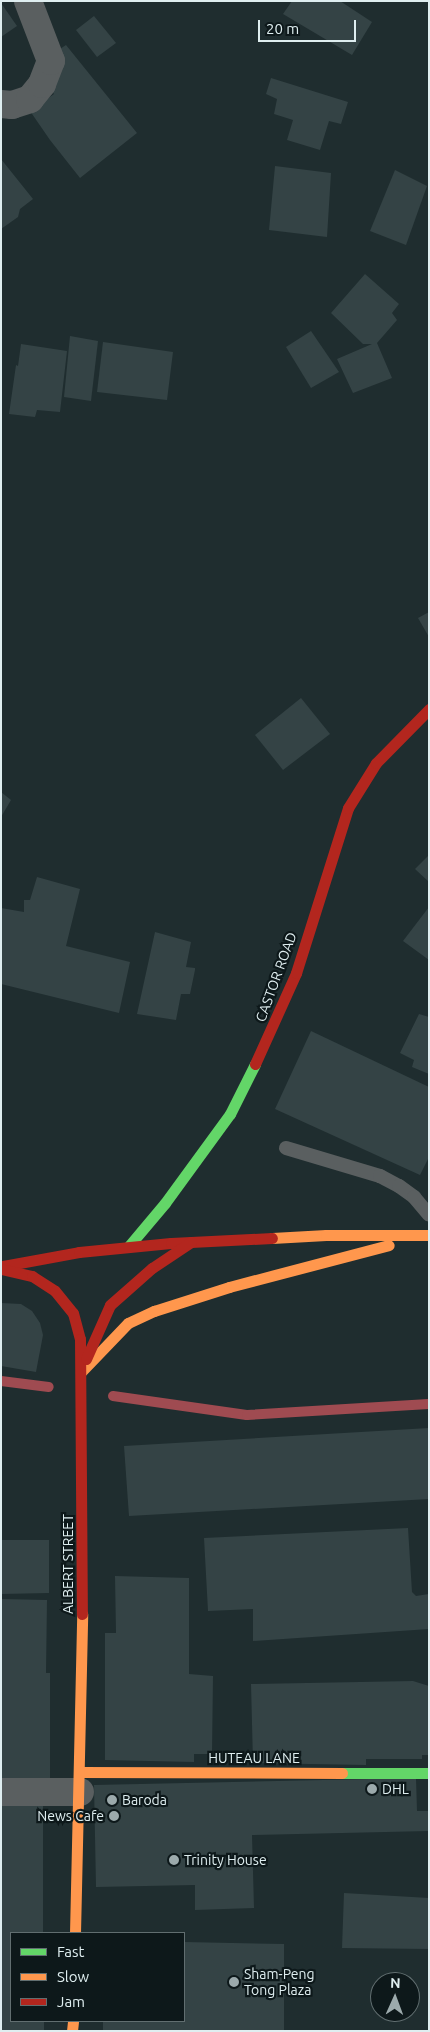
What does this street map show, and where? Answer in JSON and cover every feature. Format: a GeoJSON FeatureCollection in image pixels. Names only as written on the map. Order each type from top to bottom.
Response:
{"type":"FeatureCollection","features":[{"type":"Feature","properties":{"kind":"main road","name":"CASTOR ROAD"},"geometry":{"type":"LineString","coordinates":[[128,1246],[164,1203],[230,1114],[271,1033],[296,973],[348,808],[376,763],[429,709]]}},
{"type":"Feature","properties":{"kind":"main road"},"geometry":{"type":"LineString","coordinates":[[1,1268],[79,1252],[128,1246],[326,1234],[429,1235]]}},
{"type":"Feature","properties":{"kind":"main road"},"geometry":{"type":"LineString","coordinates":[[81,1372],[128,1324],[154,1311],[229,1287],[429,1235]]}},
{"type":"Feature","properties":{"kind":"main road","name":"ALBERT STREET"},"geometry":{"type":"LineString","coordinates":[[76,1932],[84,1563],[81,1372],[95,1335],[110,1305],[152,1268],[191,1242]]}},
{"type":"Feature","properties":{"kind":"main road"},"geometry":{"type":"LineString","coordinates":[[1,1268],[32,1276],[55,1291],[73,1313],[80,1339],[81,1372]]}},
{"type":"Feature","properties":{"kind":"main road","name":"HUTEAU LANE"},"geometry":{"type":"LineString","coordinates":[[80,1782],[429,1773]]}},
{"type":"Feature","properties":{"kind":"street"},"geometry":{"type":"LineString","coordinates":[[1,104],[12,105],[30,99],[42,84],[51,61],[28,1]]}},
{"type":"Feature","properties":{"kind":"street"},"geometry":{"type":"LineString","coordinates":[[1,1792],[80,1782]]}},
{"type":"Feature","properties":{"kind":"lane"},"geometry":{"type":"LineString","coordinates":[[286,1148],[380,1176],[414,1197],[426,1209],[429,1215]]}},
{"type":"Feature","properties":{"kind":"building"},"geometry":{"type":"Polygon","coordinates":[[[292,1],[340,1],[372,22],[352,55],[283,14],[292,1]]]}},
{"type":"Feature","properties":{"kind":"building"},"geometry":{"type":"Polygon","coordinates":[[[1,3],[17,26],[1,37],[1,3]]]}},
{"type":"Feature","properties":{"kind":"building"},"geometry":{"type":"Polygon","coordinates":[[[94,16],[116,43],[97,57],[76,30],[94,16]]]}},
{"type":"Feature","properties":{"kind":"building"},"geometry":{"type":"Polygon","coordinates":[[[66,45],[137,133],[80,178],[30,111],[54,94],[34,66],[66,45]]]}},
{"type":"Feature","properties":{"kind":"building"},"geometry":{"type":"Polygon","coordinates":[[[271,78],[348,102],[341,124],[329,121],[320,150],[287,140],[293,120],[274,114],[277,99],[266,94],[271,78]]]}},
{"type":"Feature","properties":{"kind":"building"},"geometry":{"type":"Polygon","coordinates":[[[1,159],[33,199],[20,209],[18,217],[1,229],[1,159]]]}},
{"type":"Feature","properties":{"kind":"building"},"geometry":{"type":"Polygon","coordinates":[[[275,166],[331,173],[327,237],[269,230],[275,166]]]}},
{"type":"Feature","properties":{"kind":"building"},"geometry":{"type":"Polygon","coordinates":[[[395,170],[427,186],[406,245],[370,231],[395,170]]]}},
{"type":"Feature","properties":{"kind":"building"},"geometry":{"type":"Polygon","coordinates":[[[365,274],[399,304],[392,313],[397,320],[377,343],[392,378],[353,393],[337,359],[372,344],[363,344],[331,313],[365,274]]]}},
{"type":"Feature","properties":{"kind":"building"},"geometry":{"type":"Polygon","coordinates":[[[311,331],[339,372],[311,388],[286,347],[311,331]]]}},
{"type":"Feature","properties":{"kind":"building"},"geometry":{"type":"Polygon","coordinates":[[[70,336],[98,341],[91,401],[64,397],[70,336]]]}},
{"type":"Feature","properties":{"kind":"building"},"geometry":{"type":"Polygon","coordinates":[[[103,342],[173,352],[167,400],[97,392],[103,342]]]}},
{"type":"Feature","properties":{"kind":"building"},"geometry":{"type":"Polygon","coordinates":[[[21,344],[67,351],[60,412],[37,410],[35,417],[9,414],[21,344]]]}},
{"type":"Feature","properties":{"kind":"building"},"geometry":{"type":"Polygon","coordinates":[[[429,612],[429,637],[418,618],[429,612]]]}},
{"type":"Feature","properties":{"kind":"building"},"geometry":{"type":"Polygon","coordinates":[[[301,698],[330,734],[283,770],[255,735],[301,698]]]}},
{"type":"Feature","properties":{"kind":"building"},"geometry":{"type":"Polygon","coordinates":[[[1,792],[11,800],[1,817],[1,792]]]}},
{"type":"Feature","properties":{"kind":"building"},"geometry":{"type":"Polygon","coordinates":[[[429,855],[429,882],[415,869],[429,855]]]}},
{"type":"Feature","properties":{"kind":"building"},"geometry":{"type":"Polygon","coordinates":[[[37,877],[80,889],[66,946],[130,962],[119,1013],[1,984],[1,908],[24,912],[24,900],[30,900],[37,877]]]}},
{"type":"Feature","properties":{"kind":"building"},"geometry":{"type":"Polygon","coordinates":[[[429,907],[429,960],[403,941],[429,907]]]}},
{"type":"Feature","properties":{"kind":"building"},"geometry":{"type":"Polygon","coordinates":[[[155,932],[191,942],[186,967],[195,968],[195,970],[190,994],[181,994],[176,1020],[137,1014],[155,932]]]}},
{"type":"Feature","properties":{"kind":"building"},"geometry":{"type":"Polygon","coordinates":[[[419,1014],[429,1017],[429,1074],[412,1067],[414,1060],[400,1053],[419,1014]]]}},
{"type":"Feature","properties":{"kind":"building"},"geometry":{"type":"Polygon","coordinates":[[[311,1031],[429,1087],[429,1157],[420,1175],[275,1109],[311,1031]]]}},
{"type":"Feature","properties":{"kind":"building"},"geometry":{"type":"Polygon","coordinates":[[[1,1303],[21,1304],[32,1311],[40,1323],[43,1335],[36,1372],[1,1366],[1,1303]]]}},
{"type":"Feature","properties":{"kind":"building"},"geometry":{"type":"Polygon","coordinates":[[[429,1428],[429,1499],[129,1516],[124,1446],[429,1428]]]}},
{"type":"Feature","properties":{"kind":"building"},"geometry":{"type":"Polygon","coordinates":[[[408,1528],[412,1592],[416,1596],[429,1594],[429,1629],[253,1641],[253,1609],[208,1611],[204,1538],[408,1528]]]}},
{"type":"Feature","properties":{"kind":"building"},"geometry":{"type":"Polygon","coordinates":[[[1,1540],[49,1540],[49,1593],[1,1594],[1,1540]]]}},
{"type":"Feature","properties":{"kind":"building"},"geometry":{"type":"Polygon","coordinates":[[[115,1576],[189,1578],[189,1674],[213,1676],[212,1754],[194,1754],[194,1762],[105,1760],[105,1633],[116,1633],[115,1576]]]}},
{"type":"Feature","properties":{"kind":"building"},"geometry":{"type":"Polygon","coordinates":[[[1,1599],[47,1600],[46,1673],[50,1673],[50,1785],[1,1785],[1,1599]]]}},
{"type":"Feature","properties":{"kind":"building"},"geometry":{"type":"Polygon","coordinates":[[[413,1681],[429,1686],[429,1755],[422,1755],[422,1759],[366,1759],[366,1765],[253,1763],[251,1684],[413,1681]]]}},
{"type":"Feature","properties":{"kind":"building","name":"Trinity House"},"geometry":{"type":"Polygon","coordinates":[[[416,1778],[417,1811],[429,1811],[429,1831],[252,1835],[254,1908],[195,1910],[195,1885],[96,1887],[94,1785],[416,1778]]]}},
{"type":"Feature","properties":{"kind":"building"},"geometry":{"type":"Polygon","coordinates":[[[43,1804],[43,1932],[10,1932],[10,2022],[44,2022],[44,2031],[1,2031],[1,1805],[43,1804]]]}},
{"type":"Feature","properties":{"kind":"building"},"geometry":{"type":"Polygon","coordinates":[[[344,1893],[429,1898],[429,1949],[342,1948],[344,1893]]]}},
{"type":"Feature","properties":{"kind":"building","name":"Sham-Peng Tong Plaza"},"geometry":{"type":"Polygon","coordinates":[[[185,1942],[284,1944],[284,2031],[103,2031],[103,2022],[185,2022],[185,1942]]]}},
{"type":"Feature","properties":{"kind":"waterway"},"geometry":{"type":"LineString","coordinates":[[1,1381],[49,1387]]}},
{"type":"Feature","properties":{"kind":"waterway"},"geometry":{"type":"LineString","coordinates":[[113,1396],[247,1415],[429,1404]]}},
{"type":"Feature","properties":{"kind":"traffic: fast"},"geometry":{"type":"LineString","coordinates":[[128,1247],[165,1203],[230,1114],[255,1064]]}},
{"type":"Feature","properties":{"kind":"traffic: fast"},"geometry":{"type":"LineString","coordinates":[[342,1773],[429,1773]]}},
{"type":"Feature","properties":{"kind":"traffic: slow"},"geometry":{"type":"LineString","coordinates":[[272,1238],[326,1235],[429,1235]]}},
{"type":"Feature","properties":{"kind":"traffic: slow"},"geometry":{"type":"LineString","coordinates":[[81,1372],[128,1323],[154,1311],[229,1287],[389,1245]]}},
{"type":"Feature","properties":{"kind":"traffic: slow"},"geometry":{"type":"LineString","coordinates":[[75,1932],[82,1614]]}},
{"type":"Feature","properties":{"kind":"traffic: slow"},"geometry":{"type":"LineString","coordinates":[[80,1772],[342,1773]]}},
{"type":"Feature","properties":{"kind":"traffic: slow"},"geometry":{"type":"LineString","coordinates":[[72,2031],[73,2022]]}},
{"type":"Feature","properties":{"kind":"traffic: jam"},"geometry":{"type":"LineString","coordinates":[[255,1064],[296,973],[348,808],[376,763],[429,709]]}},
{"type":"Feature","properties":{"kind":"traffic: jam"},"geometry":{"type":"LineString","coordinates":[[3,1266],[79,1252],[171,1243],[272,1238]]}},
{"type":"Feature","properties":{"kind":"traffic: jam"},"geometry":{"type":"LineString","coordinates":[[86,1359],[110,1305],[152,1268],[191,1242]]}},
{"type":"Feature","properties":{"kind":"traffic: jam"},"geometry":{"type":"LineString","coordinates":[[1,1269],[32,1276],[55,1291],[73,1313],[80,1339],[82,1614]]}},
{"type":"Feature","properties":{"kind":"place","name":"DHL"},"geometry":{"type":"Point","coordinates":[372,1789]}},
{"type":"Feature","properties":{"kind":"place","name":"Baroda"},"geometry":{"type":"Point","coordinates":[112,1800]}},
{"type":"Feature","properties":{"kind":"place","name":"News Cafe"},"geometry":{"type":"Point","coordinates":[114,1816]}},
{"type":"Feature","properties":{"kind":"place","name":"Trinity House"},"geometry":{"type":"Point","coordinates":[174,1860]}},
{"type":"Feature","properties":{"kind":"place","name":"Sham-Peng Tong Plaza"},"geometry":{"type":"Point","coordinates":[234,1982]}}]}
